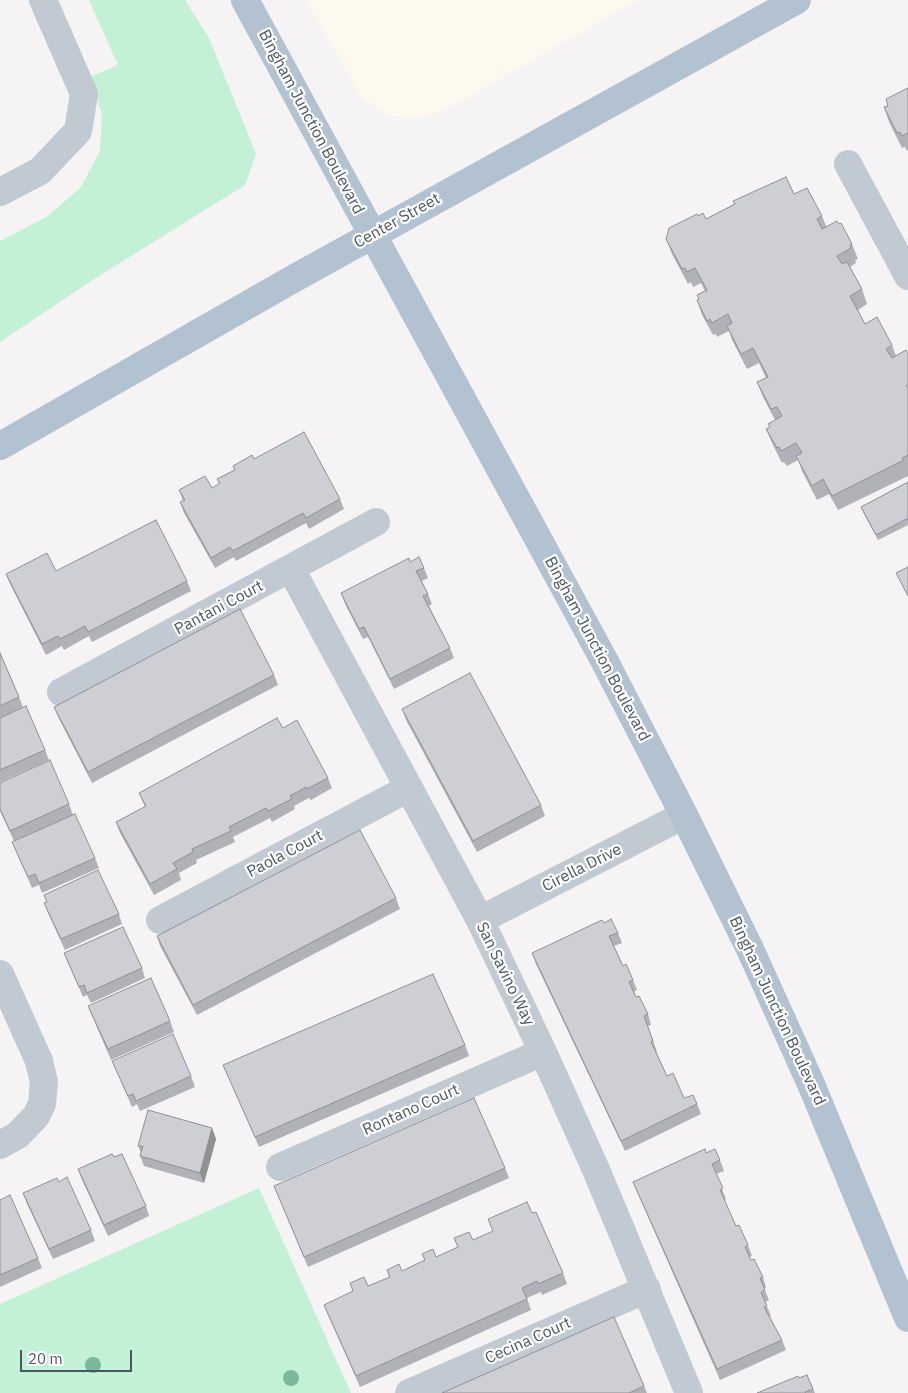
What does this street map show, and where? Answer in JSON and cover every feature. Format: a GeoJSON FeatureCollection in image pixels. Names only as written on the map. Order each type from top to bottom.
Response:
{"type":"FeatureCollection","features":[{"type":"Feature","properties":{"kind":"main road","name":"Bingham Junction Boulevard"},"geometry":{"type":"LineString","coordinates":[[245,0],[599,652],[684,815],[750,949],[812,1084],[908,1318]]}},
{"type":"Feature","properties":{"kind":"main road","name":"Center Street"},"geometry":{"type":"LineString","coordinates":[[0,446],[372,235],[797,0]]}},
{"type":"Feature","properties":{"kind":"street"},"geometry":{"type":"LineString","coordinates":[[0,192],[40,171],[78,131],[84,94],[43,0]]}},
{"type":"Feature","properties":{"kind":"street"},"geometry":{"type":"LineString","coordinates":[[848,164],[908,276]]}},
{"type":"Feature","properties":{"kind":"street","name":"Pantani Court"},"geometry":{"type":"LineString","coordinates":[[61,692],[376,522]]}},
{"type":"Feature","properties":{"kind":"street","name":"San Savino Way"},"geometry":{"type":"LineString","coordinates":[[291,569],[480,920],[543,1052],[647,1289],[689,1393]]}},
{"type":"Feature","properties":{"kind":"street","name":"Paola Court"},"geometry":{"type":"LineString","coordinates":[[160,920],[409,788]]}},
{"type":"Feature","properties":{"kind":"street","name":"Cirella Drive"},"geometry":{"type":"LineString","coordinates":[[480,920],[684,815]]}},
{"type":"Feature","properties":{"kind":"street"},"geometry":{"type":"LineString","coordinates":[[0,974],[39,1061],[44,1082],[42,1104],[36,1116],[18,1135],[0,1146]]}},
{"type":"Feature","properties":{"kind":"street","name":"Rontano Court"},"geometry":{"type":"LineString","coordinates":[[280,1167],[543,1052]]}},
{"type":"Feature","properties":{"kind":"street","name":"Cecina Court"},"geometry":{"type":"LineString","coordinates":[[409,1393],[647,1289]]}},
{"type":"Feature","properties":{"kind":"shaded area"},"geometry":{"type":"Polygon","coordinates":[[[306,0],[638,0],[446,110],[418,119],[389,116],[362,98],[306,0]]]}},
{"type":"Feature","properties":{"kind":"green space"},"geometry":{"type":"Polygon","coordinates":[[[89,0],[185,0],[209,38],[256,154],[245,185],[91,281],[0,342],[0,241],[48,216],[81,187],[100,151],[102,115],[90,77],[118,65],[89,0]]]}},
{"type":"Feature","properties":{"kind":"green space"},"geometry":{"type":"Polygon","coordinates":[[[259,1188],[351,1393],[0,1393],[0,1304],[259,1188]]]}},
{"type":"Feature","properties":{"kind":"building"},"geometry":{"type":"Polygon","coordinates":[[[908,88],[908,133],[902,136],[900,132],[897,133],[884,107],[888,106],[886,99],[908,88]]]}},
{"type":"Feature","properties":{"kind":"building"},"geometry":{"type":"Polygon","coordinates":[[[786,177],[794,194],[807,188],[822,216],[817,219],[822,229],[837,221],[839,224],[841,223],[852,244],[850,245],[851,248],[837,256],[842,264],[847,262],[862,289],[850,296],[865,324],[877,317],[892,345],[886,349],[892,358],[906,350],[908,354],[908,385],[906,386],[908,388],[908,455],[902,458],[904,460],[832,496],[823,479],[812,486],[796,456],[802,453],[796,443],[781,451],[779,447],[777,448],[766,429],[770,427],[768,424],[782,416],[777,407],[771,409],[757,382],[768,377],[753,348],[741,354],[727,326],[732,323],[728,314],[712,323],[710,319],[707,321],[697,300],[699,299],[697,295],[707,290],[695,268],[687,272],[685,268],[682,269],[666,239],[669,228],[697,214],[698,216],[703,213],[706,219],[735,204],[733,201],[786,177]]]}},
{"type":"Feature","properties":{"kind":"building"},"geometry":{"type":"Polygon","coordinates":[[[304,432],[340,499],[306,518],[303,513],[233,551],[230,547],[211,558],[180,502],[185,500],[179,490],[205,476],[212,488],[220,483],[217,479],[235,470],[233,466],[252,455],[254,459],[304,432]]]}},
{"type":"Feature","properties":{"kind":"building"},"geometry":{"type":"Polygon","coordinates":[[[908,482],[908,518],[876,535],[861,507],[908,482]]]}},
{"type":"Feature","properties":{"kind":"building"},"geometry":{"type":"Polygon","coordinates":[[[156,520],[187,581],[88,632],[85,626],[60,639],[58,636],[42,644],[6,574],[47,553],[56,571],[156,520]]]}},
{"type":"Feature","properties":{"kind":"building"},"geometry":{"type":"Polygon","coordinates":[[[419,557],[424,568],[416,571],[428,594],[423,596],[450,648],[390,679],[364,627],[359,629],[341,593],[409,558],[410,562],[419,557]]]}},
{"type":"Feature","properties":{"kind":"building"},"geometry":{"type":"Polygon","coordinates":[[[908,567],[908,596],[896,573],[908,567]]]}},
{"type":"Feature","properties":{"kind":"building"},"geometry":{"type":"Polygon","coordinates":[[[240,609],[274,675],[88,772],[54,707],[240,609]]]}},
{"type":"Feature","properties":{"kind":"building"},"geometry":{"type":"Polygon","coordinates":[[[0,653],[19,697],[0,706],[0,653]]]}},
{"type":"Feature","properties":{"kind":"building"},"geometry":{"type":"Polygon","coordinates":[[[470,673],[541,805],[473,841],[402,709],[470,673]]]}},
{"type":"Feature","properties":{"kind":"building"},"geometry":{"type":"Polygon","coordinates":[[[26,706],[45,750],[0,770],[0,718],[26,706]]]}},
{"type":"Feature","properties":{"kind":"building"},"geometry":{"type":"Polygon","coordinates":[[[277,718],[283,728],[297,720],[328,778],[307,789],[306,787],[290,796],[292,799],[268,811],[266,808],[229,827],[231,831],[192,849],[193,852],[173,863],[177,869],[150,884],[116,822],[146,806],[139,793],[277,718]]]}},
{"type":"Feature","properties":{"kind":"building"},"geometry":{"type":"Polygon","coordinates":[[[50,760],[69,804],[10,831],[0,809],[0,783],[50,760]]]}},
{"type":"Feature","properties":{"kind":"building"},"geometry":{"type":"Polygon","coordinates":[[[75,814],[95,858],[39,883],[35,874],[28,877],[12,842],[75,814]]]}},
{"type":"Feature","properties":{"kind":"building"},"geometry":{"type":"Polygon","coordinates":[[[360,830],[396,898],[193,1005],[157,936],[360,830]]]}},
{"type":"Feature","properties":{"kind":"building"},"geometry":{"type":"Polygon","coordinates":[[[98,870],[119,914],[61,939],[44,903],[47,902],[44,895],[98,870]]]}},
{"type":"Feature","properties":{"kind":"building"},"geometry":{"type":"Polygon","coordinates":[[[611,919],[618,933],[609,936],[623,966],[626,964],[633,980],[629,982],[636,997],[639,996],[648,1014],[644,1016],[653,1041],[651,1042],[667,1076],[673,1073],[684,1098],[693,1095],[697,1104],[621,1141],[532,953],[602,920],[604,923],[611,919]]]}},
{"type":"Feature","properties":{"kind":"building"},"geometry":{"type":"Polygon","coordinates":[[[123,927],[142,968],[87,993],[84,985],[79,987],[64,953],[123,927]]]}},
{"type":"Feature","properties":{"kind":"building"},"geometry":{"type":"Polygon","coordinates":[[[433,974],[465,1045],[255,1137],[223,1065],[433,974]]]}},
{"type":"Feature","properties":{"kind":"building"},"geometry":{"type":"Polygon","coordinates":[[[151,978],[170,1021],[108,1049],[88,1006],[151,978]]]}},
{"type":"Feature","properties":{"kind":"building"},"geometry":{"type":"Polygon","coordinates":[[[173,1034],[191,1076],[136,1101],[133,1094],[128,1096],[112,1061],[173,1034]]]}},
{"type":"Feature","properties":{"kind":"building"},"geometry":{"type":"Polygon","coordinates":[[[474,1098],[505,1168],[304,1257],[274,1186],[474,1098]]]}},
{"type":"Feature","properties":{"kind":"building"},"geometry":{"type":"Polygon","coordinates":[[[148,1110],[212,1128],[200,1173],[140,1156],[143,1146],[138,1146],[148,1110]]]}},
{"type":"Feature","properties":{"kind":"building"},"geometry":{"type":"Polygon","coordinates":[[[705,1149],[706,1153],[715,1149],[720,1160],[712,1164],[723,1188],[720,1190],[736,1226],[739,1225],[748,1245],[745,1247],[751,1260],[754,1259],[763,1277],[760,1278],[765,1290],[761,1292],[767,1306],[764,1307],[782,1340],[717,1369],[633,1182],[705,1149]]]}},
{"type":"Feature","properties":{"kind":"building"},"geometry":{"type":"Polygon","coordinates":[[[112,1154],[114,1157],[122,1154],[146,1206],[104,1225],[78,1169],[112,1154]]]}},
{"type":"Feature","properties":{"kind":"building"},"geometry":{"type":"Polygon","coordinates":[[[67,1177],[91,1230],[49,1249],[23,1193],[57,1178],[59,1182],[67,1177]]]}},
{"type":"Feature","properties":{"kind":"building"},"geometry":{"type":"Polygon","coordinates":[[[10,1195],[38,1258],[0,1275],[0,1200],[10,1195]]]}},
{"type":"Feature","properties":{"kind":"building"},"geometry":{"type":"Polygon","coordinates":[[[527,1202],[532,1213],[536,1212],[563,1273],[538,1284],[537,1281],[522,1288],[527,1299],[356,1376],[324,1305],[353,1291],[350,1283],[364,1277],[368,1286],[390,1277],[387,1270],[399,1264],[402,1271],[425,1260],[422,1254],[433,1249],[436,1257],[458,1247],[454,1238],[469,1232],[473,1240],[493,1231],[488,1219],[527,1202]]]}},
{"type":"Feature","properties":{"kind":"building"},"geometry":{"type":"Polygon","coordinates":[[[614,1317],[644,1386],[629,1393],[442,1393],[614,1317]]]}},
{"type":"Feature","properties":{"kind":"building"},"geometry":{"type":"Polygon","coordinates":[[[807,1375],[813,1389],[806,1393],[757,1393],[798,1376],[799,1378],[807,1375]]]}}]}
